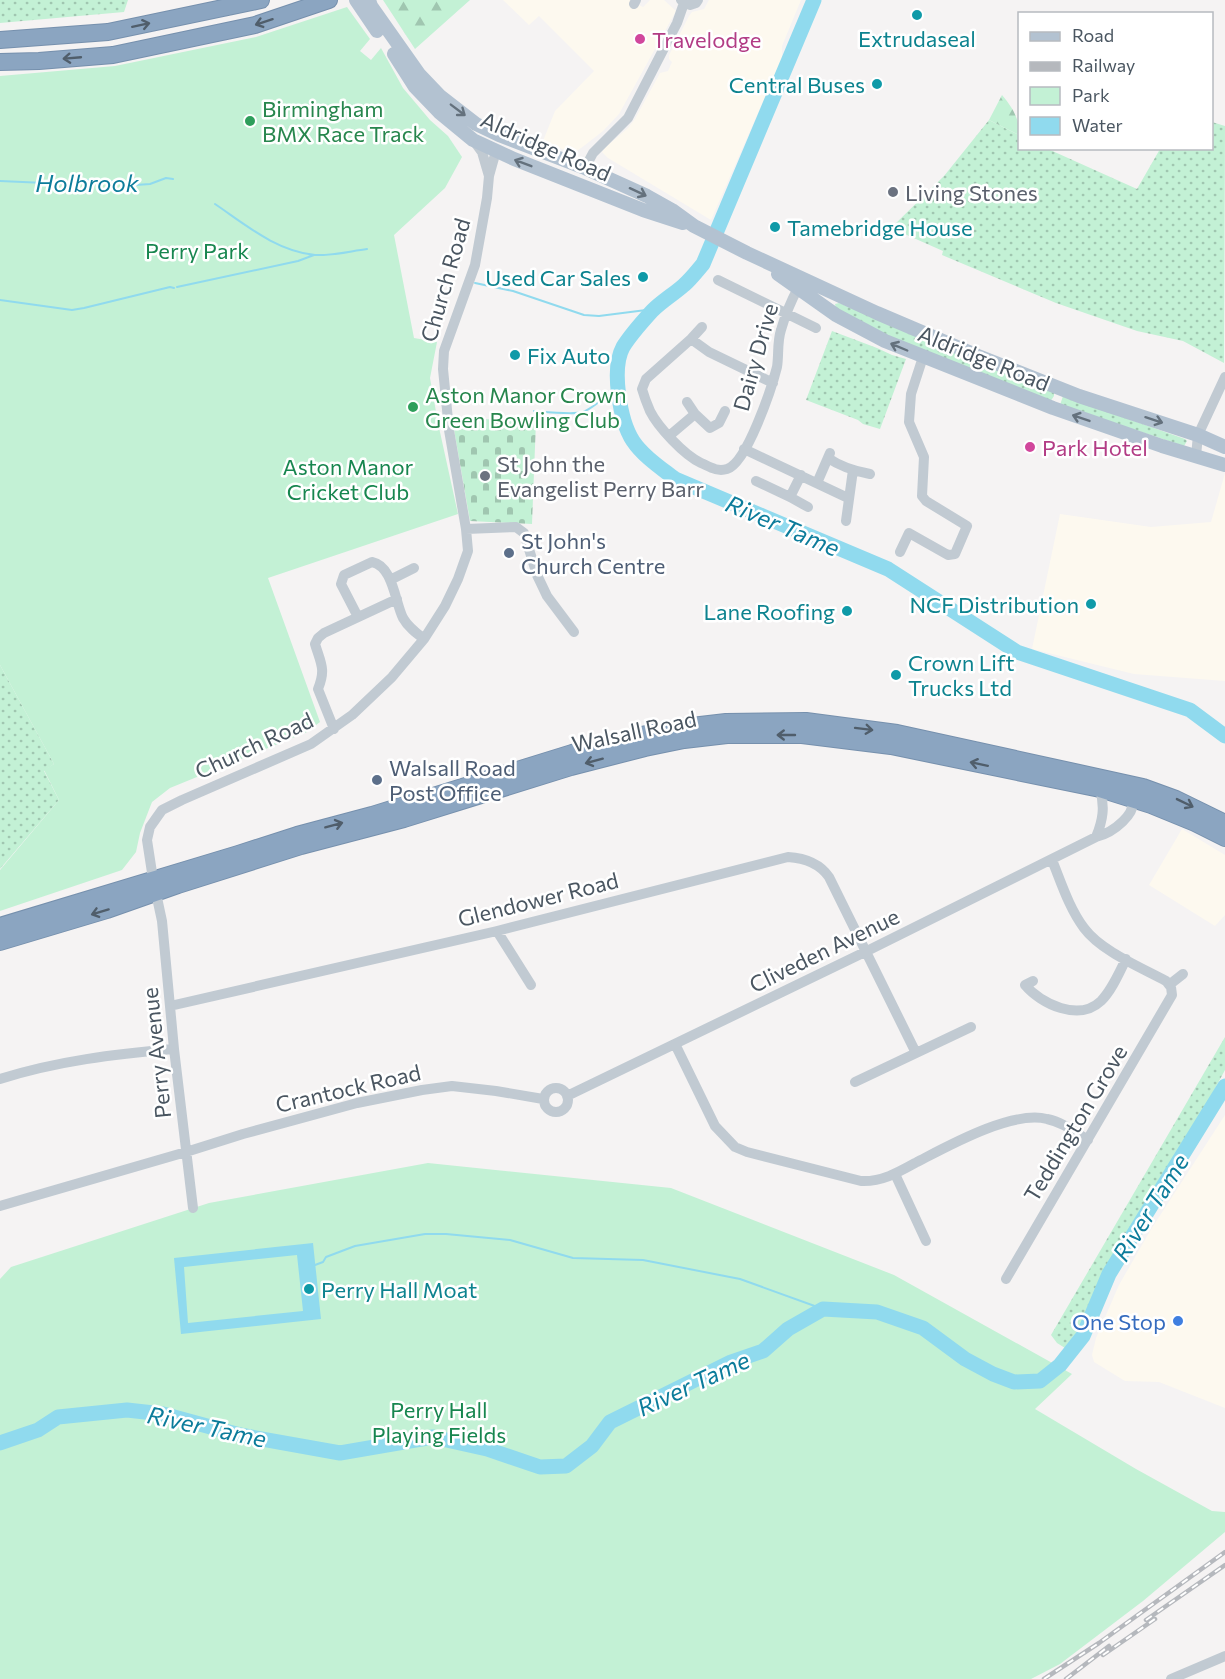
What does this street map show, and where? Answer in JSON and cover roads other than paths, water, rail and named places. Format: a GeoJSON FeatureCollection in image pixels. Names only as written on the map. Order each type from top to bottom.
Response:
{"type":"FeatureCollection","features":[{"type":"Feature","properties":{"kind":"highway"},"geometry":{"type":"LineString","coordinates":[[0,40],[108,32],[261,0]]}},
{"type":"Feature","properties":{"kind":"highway"},"geometry":{"type":"LineString","coordinates":[[0,62],[114,55],[255,25],[324,2]]}},
{"type":"Feature","properties":{"kind":"highway","name":"Walsall Road"},"geometry":{"type":"LineString","coordinates":[[0,942],[107,910],[154,886],[238,854],[297,835],[640,735],[726,722],[806,721],[897,733],[1143,787],[1176,799],[1225,823]]}},
{"type":"Feature","properties":{"kind":"highway","name":"Walsall Road"},"geometry":{"type":"LineString","coordinates":[[0,926],[404,819],[571,767],[645,748],[727,735],[802,735],[891,746],[1100,789],[1134,799],[1195,823],[1225,838]]}},
{"type":"Feature","properties":{"kind":"main road","name":"Aldridge Road"},"geometry":{"type":"LineString","coordinates":[[363,4],[371,6],[418,74],[440,96],[476,124],[647,196],[694,226],[747,253],[978,356],[1079,396],[1198,435],[1225,447]]}},
{"type":"Feature","properties":{"kind":"main road","name":"Aldridge Road"},"geometry":{"type":"LineString","coordinates":[[363,4],[415,87],[447,119],[473,140],[514,159],[643,210],[694,226]]}},
{"type":"Feature","properties":{"kind":"main road"},"geometry":{"type":"LineString","coordinates":[[476,124],[495,144],[496,151]]}},
{"type":"Feature","properties":{"kind":"main road"},"geometry":{"type":"LineString","coordinates":[[577,184],[585,168]]}},
{"type":"Feature","properties":{"kind":"main road","name":"Aldridge Road"},"geometry":{"type":"LineString","coordinates":[[747,253],[825,308],[885,341],[1053,408],[1225,465]]}},
{"type":"Feature","properties":{"kind":"main road"},"geometry":{"type":"LineString","coordinates":[[825,308],[832,292]]}},
{"type":"Feature","properties":{"kind":"street","name":"Aldridge Road"},"geometry":{"type":"LineString","coordinates":[[351,0],[363,4]]}},
{"type":"Feature","properties":{"kind":"street"},"geometry":{"type":"LineString","coordinates":[[585,168],[592,153],[628,118],[677,23],[683,1],[690,5],[699,0]]}},
{"type":"Feature","properties":{"kind":"street","name":"Church Road"},"geometry":{"type":"LineString","coordinates":[[473,140],[482,152],[489,176]]}},
{"type":"Feature","properties":{"kind":"street","name":"Church Road"},"geometry":{"type":"LineString","coordinates":[[154,886],[147,840],[150,827],[162,810],[311,744],[352,715],[392,677],[424,639],[445,606],[458,579],[468,551],[449,430],[443,369],[444,351],[475,265],[489,176],[496,151]]}},
{"type":"Feature","properties":{"kind":"street"},"geometry":{"type":"LineString","coordinates":[[718,280],[816,328]]}},
{"type":"Feature","properties":{"kind":"street","name":"Dairy Drive"},"geometry":{"type":"LineString","coordinates":[[702,327],[692,339],[646,379],[642,389],[651,413],[669,436],[695,460],[717,470],[730,468],[739,460],[761,415],[777,363],[780,332],[798,288]]}},
{"type":"Feature","properties":{"kind":"street"},"geometry":{"type":"LineString","coordinates":[[692,339],[709,352],[772,383]]}},
{"type":"Feature","properties":{"kind":"street"},"geometry":{"type":"LineString","coordinates":[[900,552],[909,533],[948,555],[955,554],[967,526],[926,501],[922,496],[924,457],[909,422],[911,394],[923,357]]}},
{"type":"Feature","properties":{"kind":"street"},"geometry":{"type":"LineString","coordinates":[[1196,456],[1198,435],[1225,377]]}},
{"type":"Feature","properties":{"kind":"street"},"geometry":{"type":"LineString","coordinates":[[687,402],[695,414],[710,428],[719,423],[725,411]]}},
{"type":"Feature","properties":{"kind":"street"},"geometry":{"type":"LineString","coordinates":[[669,436],[695,414]]}},
{"type":"Feature","properties":{"kind":"street"},"geometry":{"type":"LineString","coordinates":[[744,449],[848,498]]}},
{"type":"Feature","properties":{"kind":"street"},"geometry":{"type":"LineString","coordinates":[[817,483],[829,455],[838,465],[870,474]]}},
{"type":"Feature","properties":{"kind":"street"},"geometry":{"type":"LineString","coordinates":[[846,521],[853,470]]}},
{"type":"Feature","properties":{"kind":"street"},"geometry":{"type":"LineString","coordinates":[[790,497],[801,475]]}},
{"type":"Feature","properties":{"kind":"street"},"geometry":{"type":"LineString","coordinates":[[756,482],[808,507]]}},
{"type":"Feature","properties":{"kind":"street"},"geometry":{"type":"LineString","coordinates":[[466,529],[505,526],[519,529],[524,533],[537,575],[547,596],[574,632]]}},
{"type":"Feature","properties":{"kind":"street"},"geometry":{"type":"LineString","coordinates":[[358,617],[341,584],[344,575],[376,562],[383,567],[390,580],[403,617],[410,628],[424,639]]}},
{"type":"Feature","properties":{"kind":"street"},"geometry":{"type":"LineString","coordinates":[[390,580],[414,568]]}},
{"type":"Feature","properties":{"kind":"street"},"geometry":{"type":"LineString","coordinates":[[333,729],[318,689],[323,669],[315,644],[324,633],[397,599]]}},
{"type":"Feature","properties":{"kind":"street","name":"Walsall Road"},"geometry":{"type":"LineString","coordinates":[[1053,766],[1131,790],[1134,799]]}},
{"type":"Feature","properties":{"kind":"street"},"geometry":{"type":"LineString","coordinates":[[1096,837],[1103,815],[1104,802],[1100,789]]}},
{"type":"Feature","properties":{"kind":"street"},"geometry":{"type":"LineString","coordinates":[[1103,815],[1119,826],[1130,813],[1134,799]]}},
{"type":"Feature","properties":{"kind":"street","name":"Cliveden Avenue"},"geometry":{"type":"LineString","coordinates":[[567,1096],[1096,837],[1108,834],[1119,826]]}},
{"type":"Feature","properties":{"kind":"street","name":"Glendower Road"},"geometry":{"type":"LineString","coordinates":[[170,1006],[497,931],[788,857],[806,861],[824,870],[841,898],[916,1053]]}},
{"type":"Feature","properties":{"kind":"street"},"geometry":{"type":"LineString","coordinates":[[1052,860],[1072,907],[1084,928],[1095,940],[1166,981],[1169,985],[1183,974]]}},
{"type":"Feature","properties":{"kind":"street","name":"Perry Avenue"},"geometry":{"type":"LineString","coordinates":[[154,886],[162,921],[174,1049],[193,1208]]}},
{"type":"Feature","properties":{"kind":"street"},"geometry":{"type":"LineString","coordinates":[[497,931],[531,985]]}},
{"type":"Feature","properties":{"kind":"street"},"geometry":{"type":"LineString","coordinates":[[1033,981],[1025,985],[1043,1000],[1084,1015],[1102,1000],[1126,959]]}},
{"type":"Feature","properties":{"kind":"street","name":"Teddington Grove"},"geometry":{"type":"LineString","coordinates":[[1006,1279],[1167,1005],[1172,995],[1169,985]]}},
{"type":"Feature","properties":{"kind":"street"},"geometry":{"type":"LineString","coordinates":[[855,1082],[970,1027]]}},
{"type":"Feature","properties":{"kind":"street"},"geometry":{"type":"LineString","coordinates":[[675,1044],[715,1126],[735,1147],[861,1182],[873,1182],[895,1174],[961,1139],[1031,1116],[1048,1119],[1088,1140]]}},
{"type":"Feature","properties":{"kind":"street"},"geometry":{"type":"LineString","coordinates":[[0,1079],[28,1070],[75,1060],[118,1053],[174,1049]]}},
{"type":"Feature","properties":{"kind":"street","name":"Crantock Road"},"geometry":{"type":"LineString","coordinates":[[0,1206],[243,1134],[357,1103],[422,1090],[452,1086],[543,1099]]}},
{"type":"Feature","properties":{"kind":"street"},"geometry":{"type":"LineString","coordinates":[[551,1088],[558,1088],[563,1090],[567,1096],[568,1104],[560,1112],[555,1113],[545,1107],[543,1099],[551,1088]]}},
{"type":"Feature","properties":{"kind":"street"},"geometry":{"type":"LineString","coordinates":[[895,1174],[926,1241]]}},
{"type":"Feature","properties":{"kind":"street"},"geometry":{"type":"LineString","coordinates":[[1171,1679],[1225,1656]]}},
{"type":"Feature","properties":{"kind":"water","name":"Perry Hall Moat"},"geometry":{"type":"Polygon","coordinates":[[[313,1243],[321,1319],[181,1334],[174,1258],[313,1243]],[[297,1255],[184,1267],[188,1323],[303,1311],[297,1255]]]}},
{"type":"Feature","properties":{"kind":"waterway","name":"River Tame"},"geometry":{"type":"LineString","coordinates":[[814,0],[703,264],[687,283],[652,311],[623,347],[619,357],[617,381],[624,421],[633,441],[647,457],[675,479],[888,569],[1017,652],[1190,710],[1225,736]]}},
{"type":"Feature","properties":{"kind":"waterway","name":"Holbrook"},"geometry":{"type":"LineString","coordinates":[[0,181],[68,184],[95,179],[136,185],[150,184],[166,178],[173,179]]}},
{"type":"Feature","properties":{"kind":"waterway","name":"Holbrook"},"geometry":{"type":"LineString","coordinates":[[215,204],[274,243],[301,253],[328,255],[367,249]]}},
{"type":"Feature","properties":{"kind":"waterway"},"geometry":{"type":"LineString","coordinates":[[177,287],[298,261],[314,255]]}},
{"type":"Feature","properties":{"kind":"waterway","name":"Holbrook"},"geometry":{"type":"LineString","coordinates":[[475,283],[513,291],[584,315],[599,316],[654,309]]}},
{"type":"Feature","properties":{"kind":"waterway"},"geometry":{"type":"LineString","coordinates":[[0,300],[72,310],[170,287],[174,288]]}},
{"type":"Feature","properties":{"kind":"waterway"},"geometry":{"type":"LineString","coordinates":[[534,411],[583,412],[618,386]]}},
{"type":"Feature","properties":{"kind":"waterway","name":"River Tame"},"geometry":{"type":"LineString","coordinates":[[0,1443],[38,1430],[58,1417],[127,1410],[163,1414],[240,1435],[340,1453],[433,1437],[487,1449],[540,1467],[566,1466],[592,1446],[610,1422],[731,1362],[763,1351],[788,1329],[823,1309],[877,1312],[923,1328],[965,1359],[993,1374],[1014,1382],[1040,1381],[1060,1365],[1083,1336],[1109,1274],[1225,1086]]}},
{"type":"Feature","properties":{"kind":"waterway"},"geometry":{"type":"LineString","coordinates":[[315,1265],[323,1262],[326,1257],[355,1246],[425,1234],[446,1234],[510,1240],[573,1258],[643,1260],[740,1279],[823,1309]]}},
{"type":"Feature","properties":{"kind":"railway"},"geometry":{"type":"LineString","coordinates":[[1044,1679],[1099,1643],[1225,1552]]}},
{"type":"Feature","properties":{"kind":"railway"},"geometry":{"type":"LineString","coordinates":[[1146,1620],[1225,1565]]}},
{"type":"Feature","properties":{"kind":"railway"},"geometry":{"type":"LineString","coordinates":[[1103,1655],[1155,1619]]}},
{"type":"Feature","properties":{"kind":"railway"},"geometry":{"type":"LineString","coordinates":[[1066,1679],[1109,1646]]}},
{"type":"Feature","properties":{"kind":"place","name":"Extrudaseal"},"geometry":{"type":"Point","coordinates":[917,15]}},
{"type":"Feature","properties":{"kind":"place","name":"Travelodge"},"geometry":{"type":"Point","coordinates":[640,39]}},
{"type":"Feature","properties":{"kind":"place","name":"Central Buses"},"geometry":{"type":"Point","coordinates":[877,84]}},
{"type":"Feature","properties":{"kind":"place","name":"Birmingham BMX Race Track"},"geometry":{"type":"Point","coordinates":[250,121]}},
{"type":"Feature","properties":{"kind":"place","name":"Living Stones"},"geometry":{"type":"Point","coordinates":[893,192]}},
{"type":"Feature","properties":{"kind":"place","name":"Tamebridge House"},"geometry":{"type":"Point","coordinates":[775,227]}},
{"type":"Feature","properties":{"kind":"place","name":"Used Car Sales"},"geometry":{"type":"Point","coordinates":[643,277]}},
{"type":"Feature","properties":{"kind":"place","name":"Fix Auto"},"geometry":{"type":"Point","coordinates":[515,355]}},
{"type":"Feature","properties":{"kind":"place","name":"Aston Manor Crown Green Bowling Club"},"geometry":{"type":"Point","coordinates":[413,407]}},
{"type":"Feature","properties":{"kind":"place","name":"Park Hotel"},"geometry":{"type":"Point","coordinates":[1030,447]}},
{"type":"Feature","properties":{"kind":"place","name":"St John the Evangelist Perry Barr"},"geometry":{"type":"Point","coordinates":[485,476]}},
{"type":"Feature","properties":{"kind":"place","name":"St John's Church Centre"},"geometry":{"type":"Point","coordinates":[509,553]}},
{"type":"Feature","properties":{"kind":"place","name":"NCF Distribution"},"geometry":{"type":"Point","coordinates":[1091,604]}},
{"type":"Feature","properties":{"kind":"place","name":"Lane Roofing"},"geometry":{"type":"Point","coordinates":[847,611]}},
{"type":"Feature","properties":{"kind":"place","name":"Crown Lift Trucks Ltd"},"geometry":{"type":"Point","coordinates":[896,675]}},
{"type":"Feature","properties":{"kind":"place","name":"Walsall Road Post Office"},"geometry":{"type":"Point","coordinates":[377,780]}},
{"type":"Feature","properties":{"kind":"place","name":"Perry Hall Moat"},"geometry":{"type":"Point","coordinates":[309,1289]}},
{"type":"Feature","properties":{"kind":"place","name":"One Stop"},"geometry":{"type":"Point","coordinates":[1178,1321]}},
{"type":"Feature","properties":{"kind":"park label","name":"Perry Park"},"geometry":{"type":"Point","coordinates":[197,250]}},
{"type":"Feature","properties":{"kind":"park label","name":"Aston Manor Cricket Club"},"geometry":{"type":"Point","coordinates":[348,479]}},
{"type":"Feature","properties":{"kind":"park label","name":"Perry Hall Playing Fields"},"geometry":{"type":"Point","coordinates":[439,1422]}}]}
